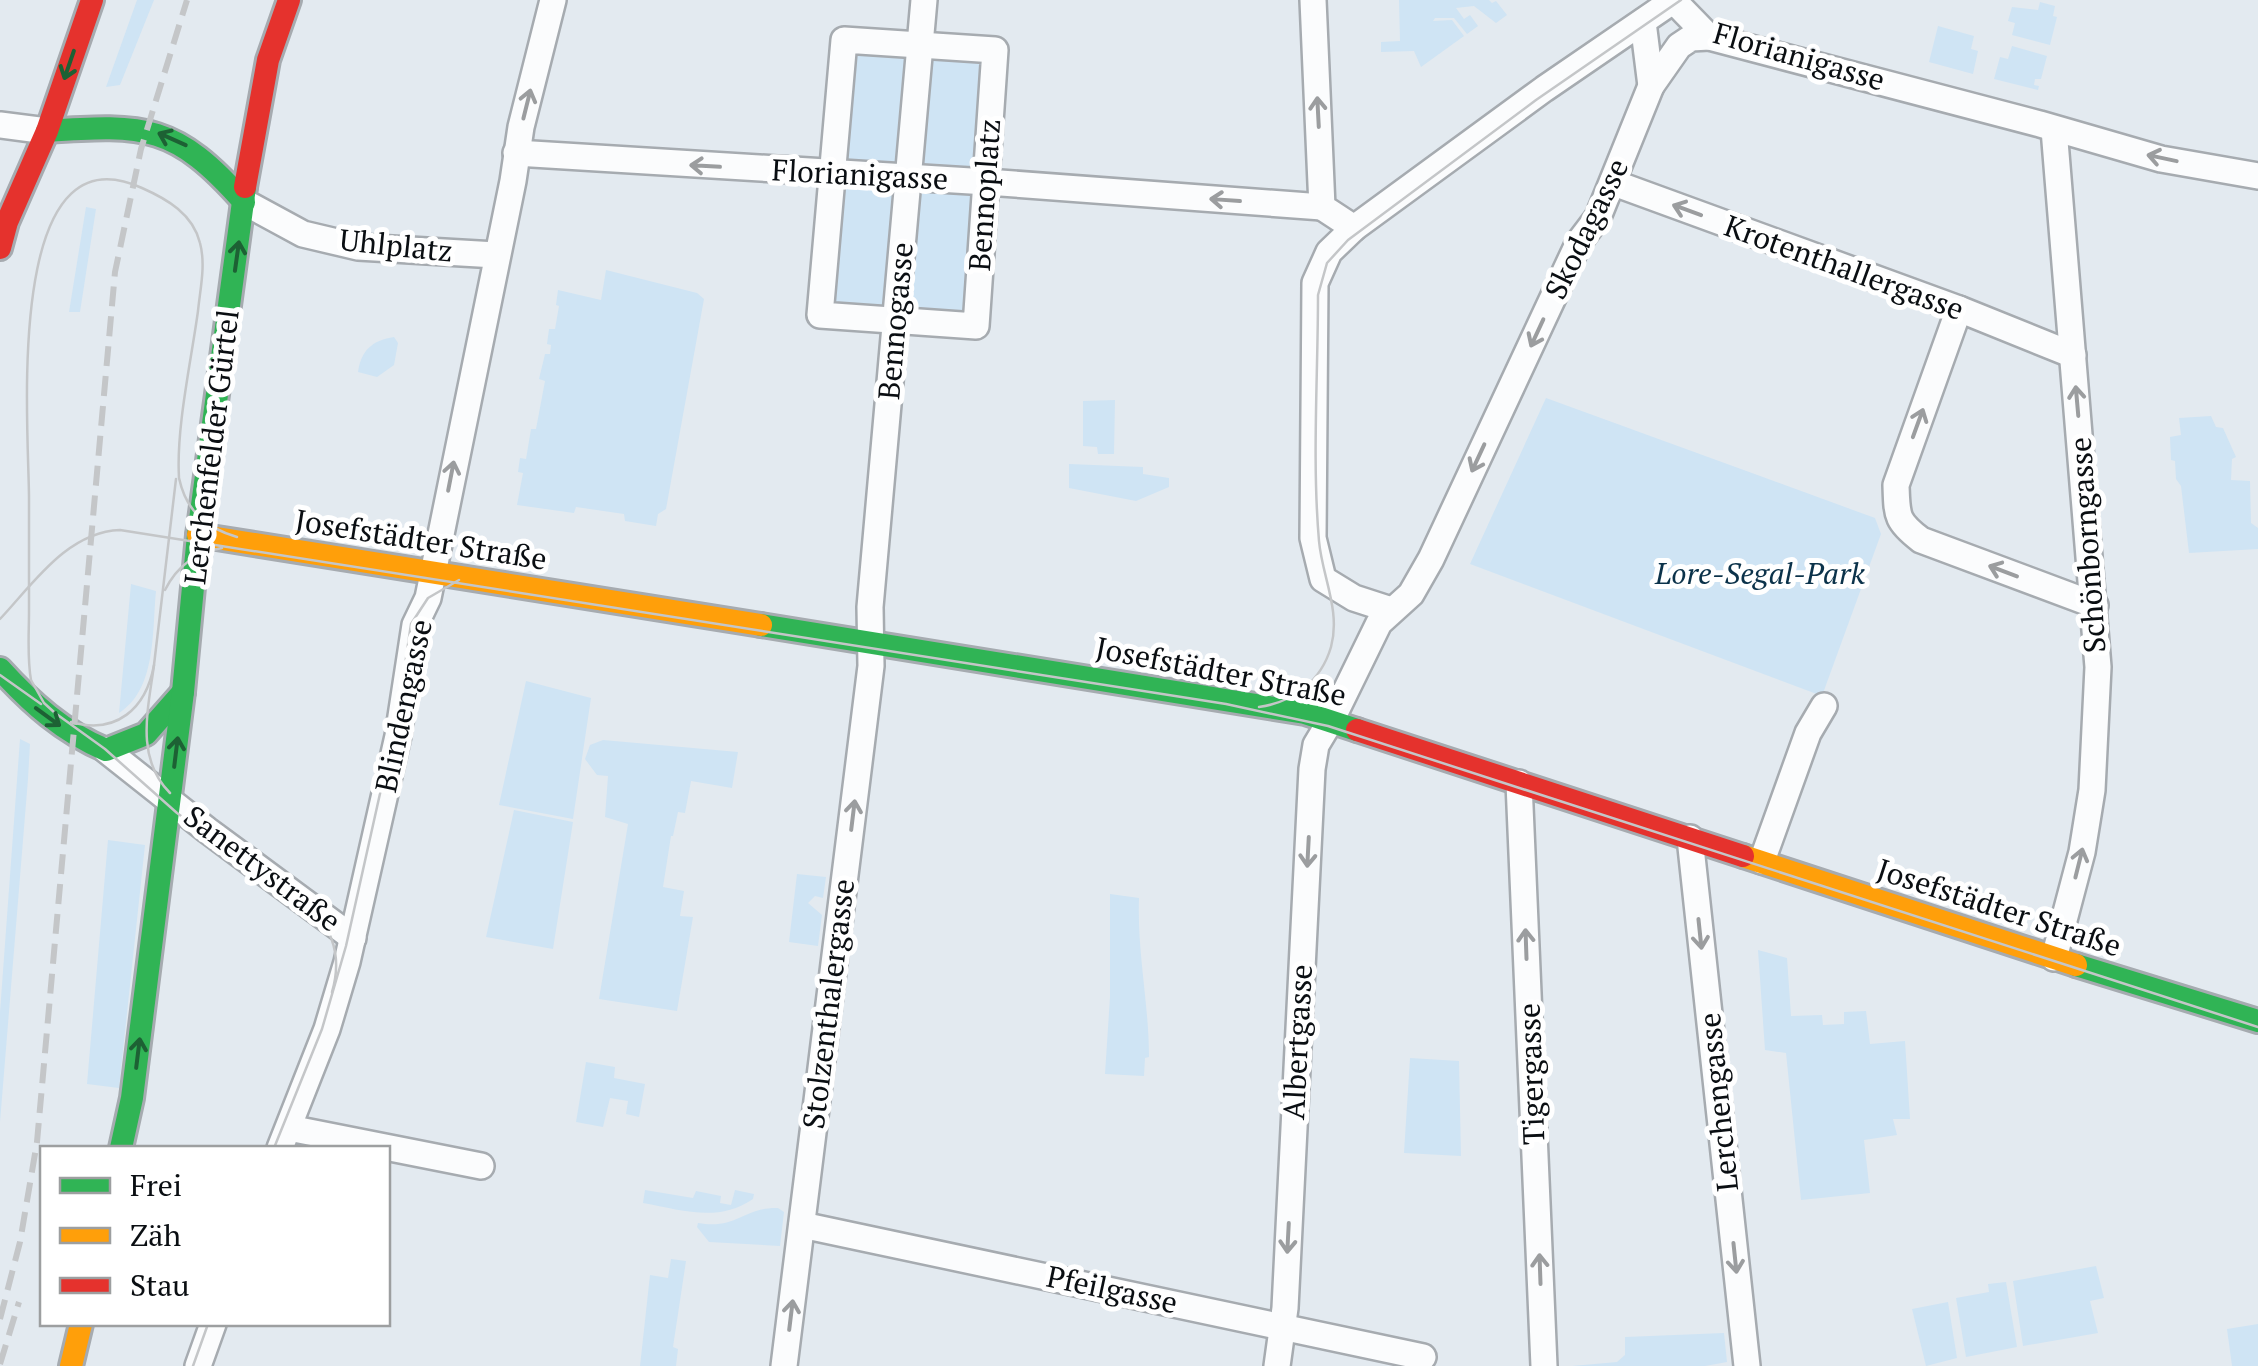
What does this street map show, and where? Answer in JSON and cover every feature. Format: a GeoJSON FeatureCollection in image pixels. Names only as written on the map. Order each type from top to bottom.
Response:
{"type":"FeatureCollection","features":[{"type":"Feature","properties":{"kind":"street"},"geometry":{"type":"LineString","coordinates":[[0,248],[92,0]]}},
{"type":"Feature","properties":{"kind":"street"},"geometry":{"type":"LineString","coordinates":[[244,202],[268,60],[289,0]]}},
{"type":"Feature","properties":{"kind":"street","name":"Uhlplatz"},"geometry":{"type":"LineString","coordinates":[[244,202],[303,234],[358,247],[496,256],[516,153],[554,0]]}},
{"type":"Feature","properties":{"kind":"street","name":"Bennogasse"},"geometry":{"type":"LineString","coordinates":[[871,643],[870,608],[924,0]]}},
{"type":"Feature","properties":{"kind":"street"},"geometry":{"type":"LineString","coordinates":[[1313,0],[1322,207],[1354,228],[1329,252],[1319,268],[1314,290],[1312,514],[1316,558],[1323,578],[1385,617]]}},
{"type":"Feature","properties":{"kind":"street","name":"Florianigasse"},"geometry":{"type":"LineString","coordinates":[[1354,228],[1673,0],[1710,37],[2161,159],[2258,176]]}},
{"type":"Feature","properties":{"kind":"street","name":"Skodagasse"},"geometry":{"type":"LineString","coordinates":[[1643,22],[1651,86]]}},
{"type":"Feature","properties":{"kind":"street","name":"Skodagasse"},"geometry":{"type":"LineString","coordinates":[[1385,617],[1411,594],[1430,560],[1579,242],[1598,217],[1614,183],[1651,86],[1679,46],[1691,38],[1710,37]]}},
{"type":"Feature","properties":{"kind":"street","name":"Bennoplatz"},"geometry":{"type":"LineString","coordinates":[[844,40],[995,50],[976,326],[820,315],[832,173],[844,40]]}},
{"type":"Feature","properties":{"kind":"street"},"geometry":{"type":"LineString","coordinates":[[0,125],[46,131],[117,127],[152,130],[183,142],[199,154],[244,202]]}},
{"type":"Feature","properties":{"kind":"street","name":"Schönborngasse"},"geometry":{"type":"LineString","coordinates":[[2054,129],[2098,668],[2092,790],[2082,852],[2054,958]]}},
{"type":"Feature","properties":{"kind":"street","name":"Florianigasse"},"geometry":{"type":"LineString","coordinates":[[516,153],[1322,207]]}},
{"type":"Feature","properties":{"kind":"street","name":"Krotenthallergasse"},"geometry":{"type":"LineString","coordinates":[[1614,183],[1959,309],[2073,355]]}},
{"type":"Feature","properties":{"kind":"street","name":"Lerchenfelder Gürtel"},"geometry":{"type":"LineString","coordinates":[[121,1146],[132,1098],[170,800],[198,534],[244,202]]}},
{"type":"Feature","properties":{"kind":"street","name":"Blindengasse"},"geometry":{"type":"LineString","coordinates":[[284,1138],[327,1029],[353,938],[398,736],[415,625],[428,598],[496,256]]}},
{"type":"Feature","properties":{"kind":"street"},"geometry":{"type":"LineString","coordinates":[[1959,309],[1896,485],[1897,516],[1903,526],[1922,540],[2094,605]]}},
{"type":"Feature","properties":{"kind":"street","name":"Josefstädter Straße"},"geometry":{"type":"LineString","coordinates":[[198,534],[1281,708],[2258,1021]]}},
{"type":"Feature","properties":{"kind":"street","name":"Albertgasse"},"geometry":{"type":"LineString","coordinates":[[1276,1366],[1284,1326],[1312,769],[1316,745],[1385,617]]}},
{"type":"Feature","properties":{"kind":"street","name":"Stolzenthalergasse"},"geometry":{"type":"LineString","coordinates":[[784,1366],[871,643]]}},
{"type":"Feature","properties":{"kind":"street"},"geometry":{"type":"LineString","coordinates":[[0,669],[38,711],[78,738],[106,750],[170,800]]}},
{"type":"Feature","properties":{"kind":"street"},"geometry":{"type":"LineString","coordinates":[[106,750],[146,734],[182,692]]}},
{"type":"Feature","properties":{"kind":"street"},"geometry":{"type":"LineString","coordinates":[[1762,861],[1808,733],[1824,706]]}},
{"type":"Feature","properties":{"kind":"street","name":"Tigergasse"},"geometry":{"type":"LineString","coordinates":[[1519,783],[1544,1366]]}},
{"type":"Feature","properties":{"kind":"street","name":"Sanettystraße"},"geometry":{"type":"LineString","coordinates":[[170,800],[353,938]]}},
{"type":"Feature","properties":{"kind":"street","name":"Lerchengasse"},"geometry":{"type":"LineString","coordinates":[[1690,838],[1747,1366]]}},
{"type":"Feature","properties":{"kind":"street"},"geometry":{"type":"LineString","coordinates":[[284,1138],[340,1146]]}},
{"type":"Feature","properties":{"kind":"street"},"geometry":{"type":"LineString","coordinates":[[390,1153],[481,1166]]}},
{"type":"Feature","properties":{"kind":"street","name":"Pfeilgasse"},"geometry":{"type":"LineString","coordinates":[[802,1225],[1422,1357]]}},
{"type":"Feature","properties":{"kind":"street"},"geometry":{"type":"LineString","coordinates":[[71,1366],[81,1326]]}},
{"type":"Feature","properties":{"kind":"street"},"geometry":{"type":"LineString","coordinates":[[198,1366],[212,1326]]}},
{"type":"Feature","properties":{"kind":"green space"},"geometry":{"type":"Polygon","coordinates":[[[137,0],[154,0],[120,85],[106,87],[137,0]]]}},
{"type":"Feature","properties":{"kind":"green space"},"geometry":{"type":"Polygon","coordinates":[[[1399,0],[1489,0],[1496,1],[1507,15],[1496,23],[1474,6],[1456,8],[1464,19],[1470,15],[1478,26],[1467,34],[1454,18],[1435,18],[1433,21],[1452,20],[1464,36],[1421,67],[1414,51],[1381,52],[1381,42],[1400,41],[1399,0]]]}},
{"type":"Feature","properties":{"kind":"green space"},"geometry":{"type":"Polygon","coordinates":[[[2040,2],[2055,6],[2053,16],[2057,17],[2050,45],[2012,35],[2015,23],[2008,21],[2012,7],[2038,10],[2040,2]]]}},
{"type":"Feature","properties":{"kind":"green space"},"geometry":{"type":"Polygon","coordinates":[[[1938,26],[1974,36],[1971,49],[1978,51],[1973,74],[1929,62],[1938,26]]]}},
{"type":"Feature","properties":{"kind":"green space"},"geometry":{"type":"Polygon","coordinates":[[[844,40],[995,50],[976,326],[820,315],[844,40]]]}},
{"type":"Feature","properties":{"kind":"green space"},"geometry":{"type":"Polygon","coordinates":[[[2012,46],[2047,56],[2041,79],[2035,79],[2038,90],[1994,79],[2000,57],[2008,59],[2012,46]]]}},
{"type":"Feature","properties":{"kind":"green space"},"geometry":{"type":"Polygon","coordinates":[[[86,207],[96,209],[80,312],[69,312],[86,207]]]}},
{"type":"Feature","properties":{"kind":"green space"},"geometry":{"type":"Polygon","coordinates":[[[606,270],[697,293],[704,299],[666,509],[658,514],[656,526],[625,521],[624,514],[576,507],[574,513],[517,505],[523,473],[518,472],[520,458],[526,459],[531,429],[536,429],[545,381],[539,379],[545,354],[550,354],[551,345],[547,344],[549,329],[555,329],[558,290],[601,300],[606,270]]]}},
{"type":"Feature","properties":{"kind":"green space"},"geometry":{"type":"Polygon","coordinates":[[[394,337],[398,343],[394,365],[377,377],[358,372],[369,347],[394,337]]]}},
{"type":"Feature","properties":{"kind":"green space","name":"Lore-Segal-Park"},"geometry":{"type":"Polygon","coordinates":[[[1546,398],[1875,518],[1881,534],[1822,696],[1470,564],[1546,398]]]}},
{"type":"Feature","properties":{"kind":"green space"},"geometry":{"type":"Polygon","coordinates":[[[1115,400],[1114,454],[1098,454],[1097,447],[1083,446],[1083,401],[1115,400]]]}},
{"type":"Feature","properties":{"kind":"green space"},"geometry":{"type":"Polygon","coordinates":[[[2211,416],[2216,427],[2223,428],[2236,457],[2232,459],[2231,480],[2250,481],[2251,523],[2258,528],[2258,549],[2189,553],[2170,437],[2181,435],[2179,418],[2211,416]]]}},
{"type":"Feature","properties":{"kind":"green space"},"geometry":{"type":"Polygon","coordinates":[[[1069,464],[1143,467],[1143,474],[1169,478],[1169,487],[1136,501],[1069,488],[1069,464]]]}},
{"type":"Feature","properties":{"kind":"green space"},"geometry":{"type":"Polygon","coordinates":[[[131,584],[156,591],[153,640],[140,689],[119,713],[131,584]]]}},
{"type":"Feature","properties":{"kind":"green space"},"geometry":{"type":"Polygon","coordinates":[[[526,681],[591,698],[573,819],[499,805],[526,681]]]}},
{"type":"Feature","properties":{"kind":"green space"},"geometry":{"type":"Polygon","coordinates":[[[20,739],[30,744],[0,1122],[0,1012],[20,739]]]}},
{"type":"Feature","properties":{"kind":"green space"},"geometry":{"type":"Polygon","coordinates":[[[603,740],[738,752],[732,788],[691,781],[685,813],[678,812],[671,836],[663,887],[684,891],[680,916],[693,917],[677,1011],[599,999],[628,824],[605,817],[608,776],[597,775],[585,759],[590,745],[603,740]]]}},
{"type":"Feature","properties":{"kind":"green space"},"geometry":{"type":"Polygon","coordinates":[[[514,810],[573,822],[553,949],[486,937],[514,810]]]}},
{"type":"Feature","properties":{"kind":"green space"},"geometry":{"type":"Polygon","coordinates":[[[108,840],[145,845],[119,1088],[87,1084],[108,840]]]}},
{"type":"Feature","properties":{"kind":"green space"},"geometry":{"type":"Polygon","coordinates":[[[797,874],[826,877],[823,898],[815,896],[808,903],[822,915],[818,946],[789,942],[797,874]]]}},
{"type":"Feature","properties":{"kind":"green space"},"geometry":{"type":"Polygon","coordinates":[[[1110,894],[1139,898],[1149,1057],[1145,1058],[1144,1076],[1105,1074],[1110,894]]]}},
{"type":"Feature","properties":{"kind":"green space"},"geometry":{"type":"Polygon","coordinates":[[[1758,950],[1787,958],[1791,1016],[1822,1015],[1823,1025],[1844,1024],[1844,1012],[1866,1011],[1870,1044],[1905,1041],[1910,1119],[1893,1119],[1897,1135],[1864,1140],[1870,1193],[1801,1200],[1786,1053],[1765,1050],[1758,950]]]}},
{"type":"Feature","properties":{"kind":"green space"},"geometry":{"type":"Polygon","coordinates":[[[1410,1058],[1459,1061],[1461,1156],[1404,1153],[1410,1058]]]}},
{"type":"Feature","properties":{"kind":"green space"},"geometry":{"type":"Polygon","coordinates":[[[586,1062],[615,1067],[614,1078],[645,1084],[639,1117],[626,1114],[628,1101],[610,1098],[603,1127],[576,1122],[586,1062]]]}},
{"type":"Feature","properties":{"kind":"green space"},"geometry":{"type":"Polygon","coordinates":[[[645,1190],[693,1198],[696,1191],[721,1196],[720,1203],[731,1205],[735,1190],[754,1194],[753,1199],[727,1211],[700,1213],[643,1203],[645,1190]]]}},
{"type":"Feature","properties":{"kind":"green space"},"geometry":{"type":"Polygon","coordinates":[[[778,1208],[784,1212],[780,1246],[709,1242],[697,1227],[698,1223],[722,1223],[778,1208]]]}},
{"type":"Feature","properties":{"kind":"green space"},"geometry":{"type":"Polygon","coordinates":[[[671,1259],[686,1261],[673,1347],[678,1349],[676,1366],[640,1366],[650,1275],[668,1278],[671,1259]]]}},
{"type":"Feature","properties":{"kind":"green space"},"geometry":{"type":"Polygon","coordinates":[[[2096,1266],[2104,1298],[2090,1301],[2098,1333],[2023,1346],[2013,1281],[2096,1266]]]}},
{"type":"Feature","properties":{"kind":"green space"},"geometry":{"type":"Polygon","coordinates":[[[2006,1282],[2017,1347],[1966,1357],[1956,1298],[1989,1292],[1988,1284],[2006,1282]]]}},
{"type":"Feature","properties":{"kind":"green space"},"geometry":{"type":"Polygon","coordinates":[[[1948,1302],[1957,1358],[1926,1366],[1912,1309],[1948,1302]]]}},
{"type":"Feature","properties":{"kind":"green space"},"geometry":{"type":"Polygon","coordinates":[[[2258,1324],[2258,1366],[2232,1366],[2227,1329],[2258,1324]]]}},
{"type":"Feature","properties":{"kind":"green space"},"geometry":{"type":"Polygon","coordinates":[[[1724,1333],[1727,1362],[1705,1366],[1572,1366],[1617,1362],[1625,1355],[1625,1337],[1724,1333]]]}},
{"type":"Feature","properties":{"kind":"tram line"},"geometry":{"type":"LineString","coordinates":[[1259,707],[1295,695],[1313,680],[1326,659],[1333,634],[1334,620],[1319,541],[1316,480],[1318,295],[1327,263],[1348,240],[1536,100],[1681,0]]}},
{"type":"Feature","properties":{"kind":"tram line"},"geometry":{"type":"LineString","coordinates":[[237,537],[216,529],[192,509],[179,478],[182,417],[202,277],[197,233],[185,216],[161,197],[142,188],[97,180],[65,200],[45,240],[33,294],[27,412],[31,680],[44,703],[55,713],[105,749],[177,813],[319,917],[335,953],[332,992]]}},
{"type":"Feature","properties":{"kind":"tram line"},"geometry":{"type":"LineString","coordinates":[[71,722],[102,725],[115,721],[136,706],[150,681],[176,479]]}},
{"type":"Feature","properties":{"kind":"tram line"},"geometry":{"type":"LineString","coordinates":[[0,619],[67,550],[101,533],[120,530],[1226,704],[1328,726],[2258,1027]]}},
{"type":"Feature","properties":{"kind":"tram line"},"geometry":{"type":"LineString","coordinates":[[165,590],[188,562],[222,548]]}},
{"type":"Feature","properties":{"kind":"tram line"},"geometry":{"type":"LineString","coordinates":[[275,1146],[322,1029],[346,946],[398,713],[411,624],[428,598],[459,580]]}},
{"type":"Feature","properties":{"kind":"tram line"},"geometry":{"type":"LineString","coordinates":[[154,665],[147,716],[148,749],[152,765],[170,793]]}},
{"type":"Feature","properties":{"kind":"tram line"},"geometry":{"type":"LineString","coordinates":[[0,675],[41,704]]}},
{"type":"Feature","properties":{"kind":"tram line"},"geometry":{"type":"LineString","coordinates":[[193,1366],[207,1326]]}},
{"type":"Feature","properties":{"kind":"railway"},"geometry":{"type":"LineString","coordinates":[[0,1319],[20,1242],[37,1142],[115,272],[141,149],[187,0]]}},
{"type":"Feature","properties":{"kind":"railway"},"geometry":{"type":"LineString","coordinates":[[0,1364],[19,1302]]}},
{"type":"Feature","properties":{"kind":"traffic: fast"},"geometry":{"type":"LineString","coordinates":[[47,131],[110,128],[157,135],[198,157],[244,202]]}},
{"type":"Feature","properties":{"kind":"traffic: fast"},"geometry":{"type":"LineString","coordinates":[[121,1146],[132,1098],[183,692],[198,535],[245,187]]}},
{"type":"Feature","properties":{"kind":"traffic: fast"},"geometry":{"type":"LineString","coordinates":[[761,625],[1305,713],[1357,730]]}},
{"type":"Feature","properties":{"kind":"traffic: fast"},"geometry":{"type":"LineString","coordinates":[[0,669],[48,716],[106,750],[146,734],[183,692]]}},
{"type":"Feature","properties":{"kind":"traffic: fast"},"geometry":{"type":"LineString","coordinates":[[2076,965],[2258,1021]]}},
{"type":"Feature","properties":{"kind":"traffic: slow"},"geometry":{"type":"LineString","coordinates":[[198,535],[761,625]]}},
{"type":"Feature","properties":{"kind":"traffic: slow"},"geometry":{"type":"LineString","coordinates":[[1743,856],[2076,965]]}},
{"type":"Feature","properties":{"kind":"traffic: slow"},"geometry":{"type":"LineString","coordinates":[[71,1366],[81,1326]]}},
{"type":"Feature","properties":{"kind":"traffic: jam"},"geometry":{"type":"LineString","coordinates":[[0,248],[7,222],[47,131],[92,0]]}},
{"type":"Feature","properties":{"kind":"traffic: jam"},"geometry":{"type":"LineString","coordinates":[[245,187],[268,60],[289,0]]}},
{"type":"Feature","properties":{"kind":"traffic: jam"},"geometry":{"type":"LineString","coordinates":[[1357,730],[1743,856]]}}]}
